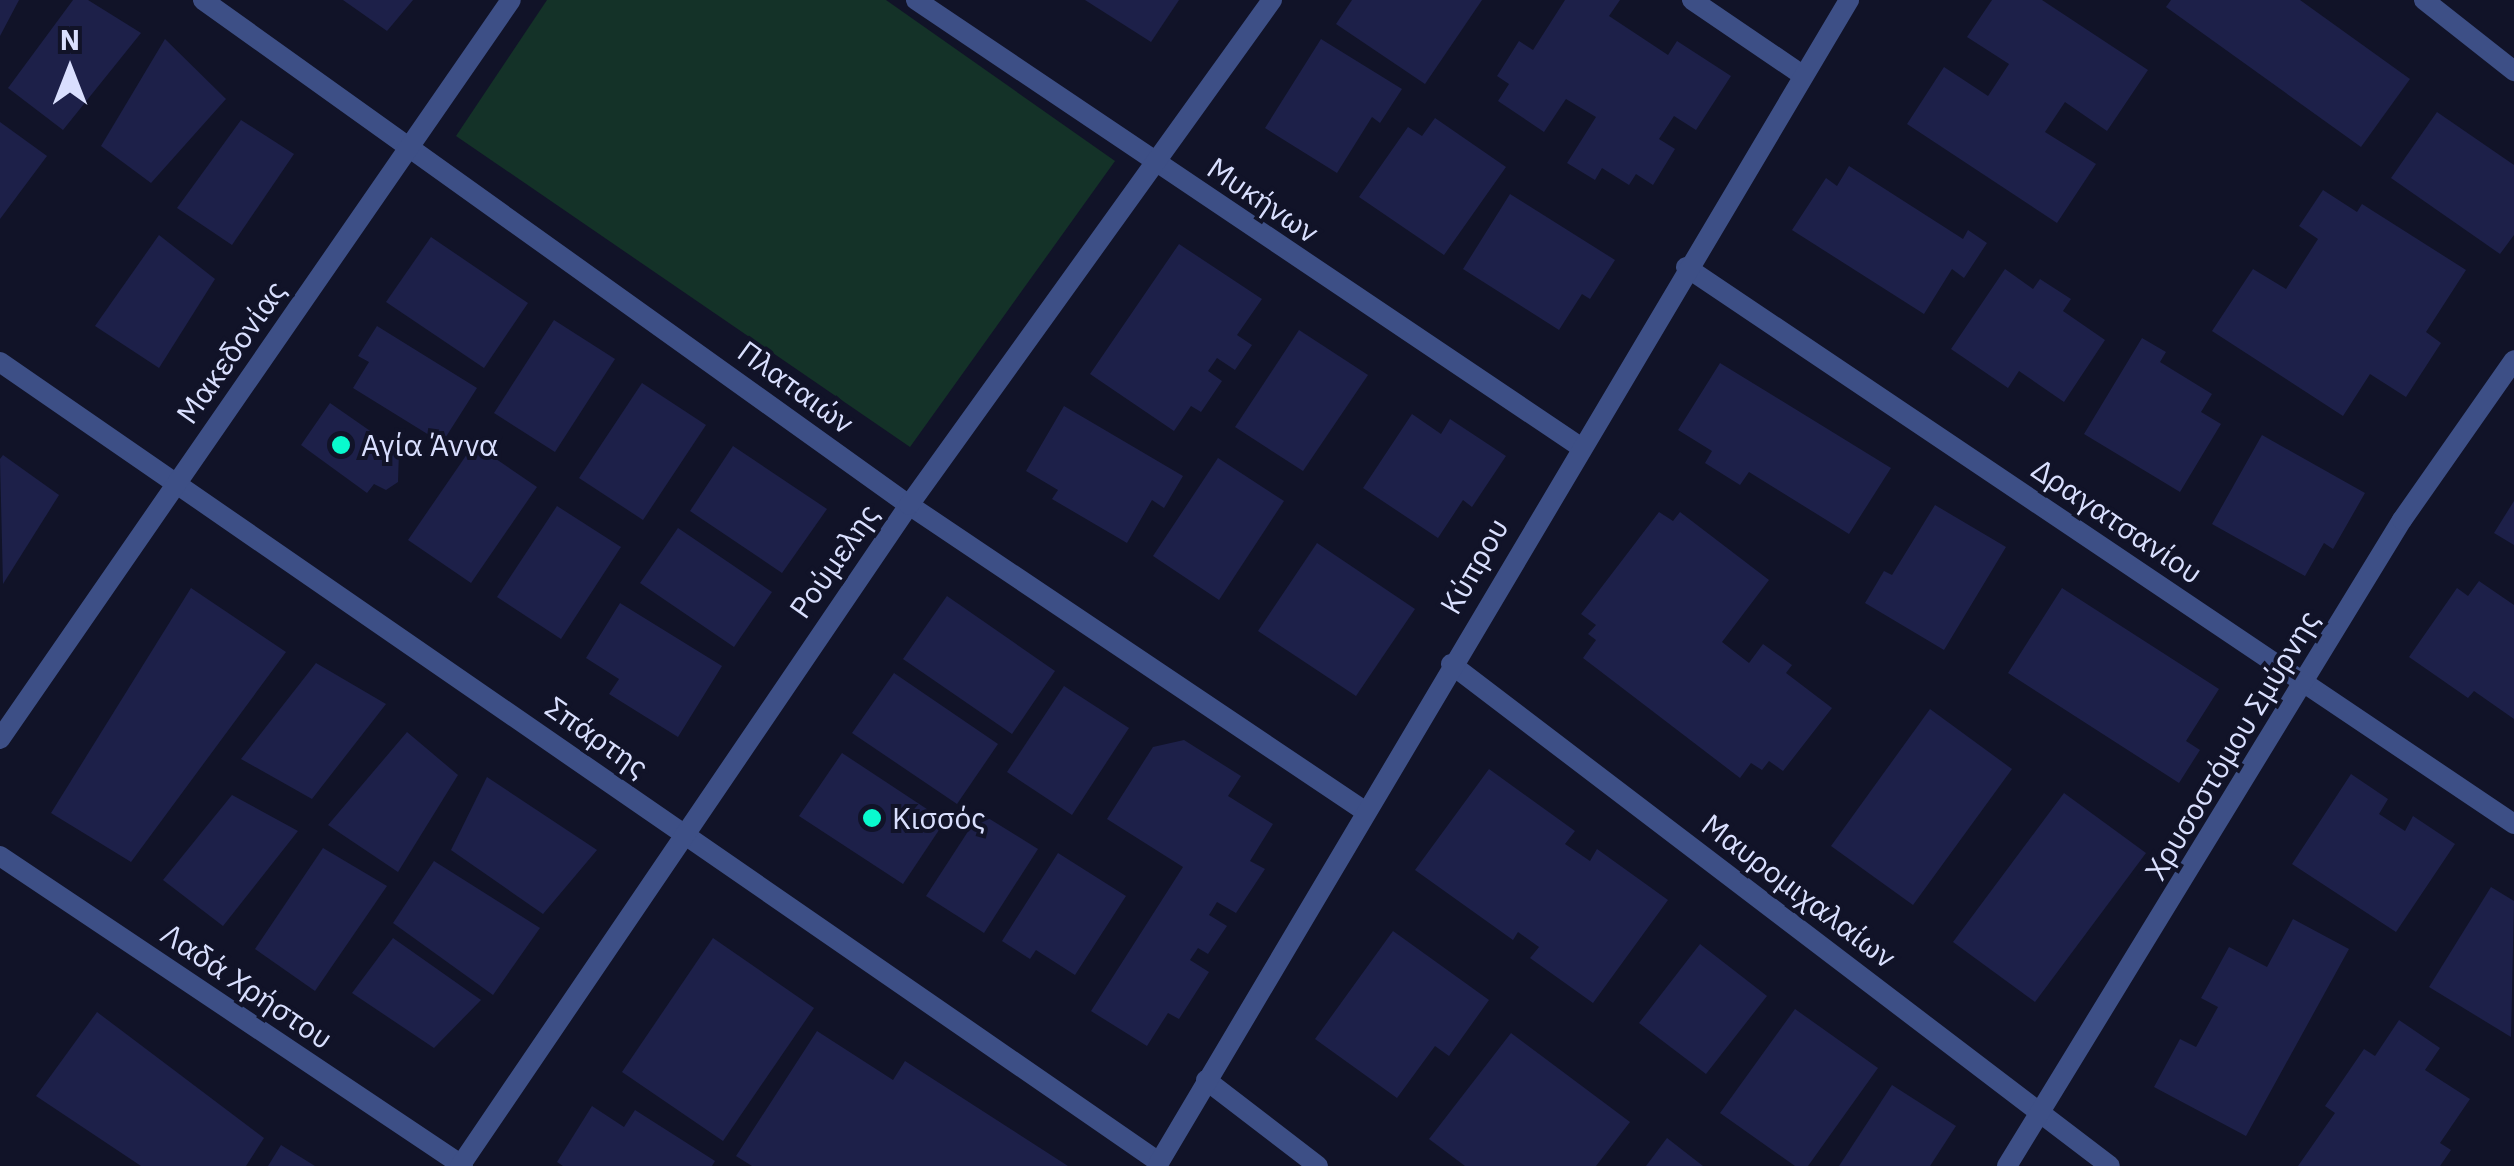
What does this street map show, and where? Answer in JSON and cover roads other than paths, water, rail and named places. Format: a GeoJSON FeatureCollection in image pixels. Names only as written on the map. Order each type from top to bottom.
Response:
{"type":"FeatureCollection","features":[{"type":"Feature","properties":{"kind":"street","name":"Πλαταιών"},"geometry":{"type":"LineString","coordinates":[[203,0],[909,505],[1363,810]]}},
{"type":"Feature","properties":{"kind":"street","name":"Μακεδονίας"},"geometry":{"type":"LineString","coordinates":[[0,739],[511,0]]}},
{"type":"Feature","properties":{"kind":"street","name":"Μυκήνων"},"geometry":{"type":"LineString","coordinates":[[916,0],[1579,446]]}},
{"type":"Feature","properties":{"kind":"street","name":"Ρούμελης"},"geometry":{"type":"LineString","coordinates":[[461,1166],[682,832],[909,505],[1272,0]]}},
{"type":"Feature","properties":{"kind":"street"},"geometry":{"type":"LineString","coordinates":[[1692,0],[1801,74]]}},
{"type":"Feature","properties":{"kind":"street","name":"Κύπρου"},"geometry":{"type":"LineString","coordinates":[[1158,1164],[1579,446],[1849,0]]}},
{"type":"Feature","properties":{"kind":"street"},"geometry":{"type":"LineString","coordinates":[[2424,0],[2514,71]]}},
{"type":"Feature","properties":{"kind":"street","name":"Δραγατσανίου"},"geometry":{"type":"LineString","coordinates":[[1686,267],[2514,824]]}},
{"type":"Feature","properties":{"kind":"street","name":"Χρυσοστόμου Σμύρνης"},"geometry":{"type":"LineString","coordinates":[[2007,1166],[2306,684],[2402,520],[2514,360]]}},
{"type":"Feature","properties":{"kind":"street","name":"Σπάρτης"},"geometry":{"type":"LineString","coordinates":[[0,362],[1158,1164]]}},
{"type":"Feature","properties":{"kind":"street","name":"Μαυρομιχαλαίων"},"geometry":{"type":"LineString","coordinates":[[1451,664],[2110,1166]]}},
{"type":"Feature","properties":{"kind":"street","name":"Λαδά Χρήστου"},"geometry":{"type":"LineString","coordinates":[[0,856],[461,1166]]}},
{"type":"Feature","properties":{"kind":"street"},"geometry":{"type":"LineString","coordinates":[[1206,1080],[1318,1166]]}},
{"type":"Feature","properties":{"kind":"place","name":"Αγία Άννα"},"geometry":{"type":"Point","coordinates":[341,445]}},
{"type":"Feature","properties":{"kind":"place","name":"Κισσός"},"geometry":{"type":"Point","coordinates":[872,818]}}]}
